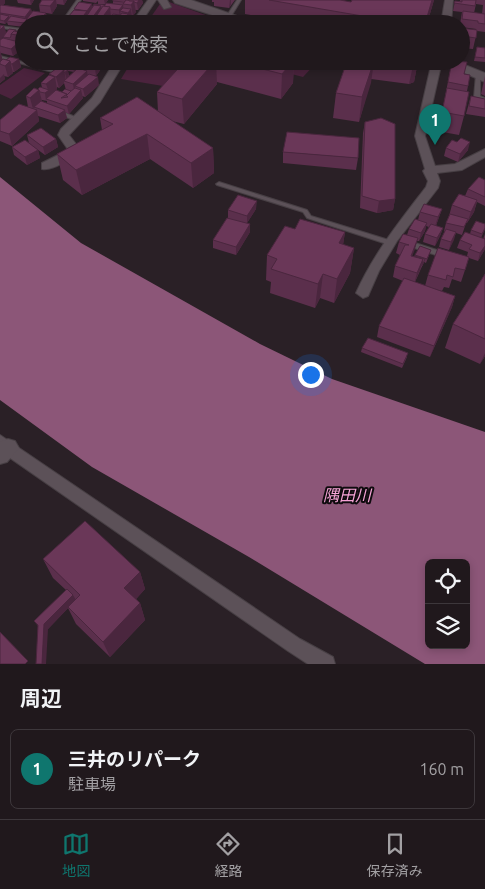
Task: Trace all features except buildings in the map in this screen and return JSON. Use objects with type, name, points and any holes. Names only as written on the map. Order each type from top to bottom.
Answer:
[{"type":"street","points":[[141,15],[152,0]]},
{"type":"street","points":[[179,0],[222,15]]},
{"type":"street","points":[[447,15],[449,0]]},
{"type":"street","points":[[46,166],[71,153],[73,148],[63,134],[96,100],[114,70]]},
{"type":"street","points":[[363,293],[373,270],[391,241],[432,188],[434,181],[429,171],[420,136],[435,70]]},
{"type":"street","points":[[466,70],[482,76]]},
{"type":"street","points":[[429,171],[458,167],[485,152]]},
{"type":"street","points":[[3,448],[294,645],[326,664]]},
{"type":"lane","points":[[229,15],[238,0]]},
{"type":"lane","points":[[69,15],[78,2],[85,4]]},
{"type":"lane","points":[[0,27],[15,29]]},
{"type":"lane","points":[[0,57],[15,61]]},
{"type":"lane","points":[[5,64],[11,60]]},
{"type":"lane","points":[[51,70],[68,75]]},
{"type":"lane","points":[[482,76],[477,97],[485,100]]},
{"type":"lane","points":[[52,111],[71,117]]},
{"type":"lane","points":[[219,184],[306,211],[309,217],[441,254]]},
{"type":"shaded area","points":[[169,2],[206,15],[152,15],[160,4]]},
{"type":"shaded area","points":[[21,70],[45,73],[11,99],[0,94],[0,85]]},
{"type":"shaded area","points":[[126,70],[179,70],[169,87],[121,79]]},
{"type":"shaded area","points":[[276,70],[310,70],[303,77]]},
{"type":"water","name":"隅田川","points":[[0,177],[81,243],[260,344],[332,379],[485,432],[485,664],[425,664],[249,557],[92,467],[0,400]]},
{"type":"place","name":"三井のリパーク","points":[[435,145]]}]
